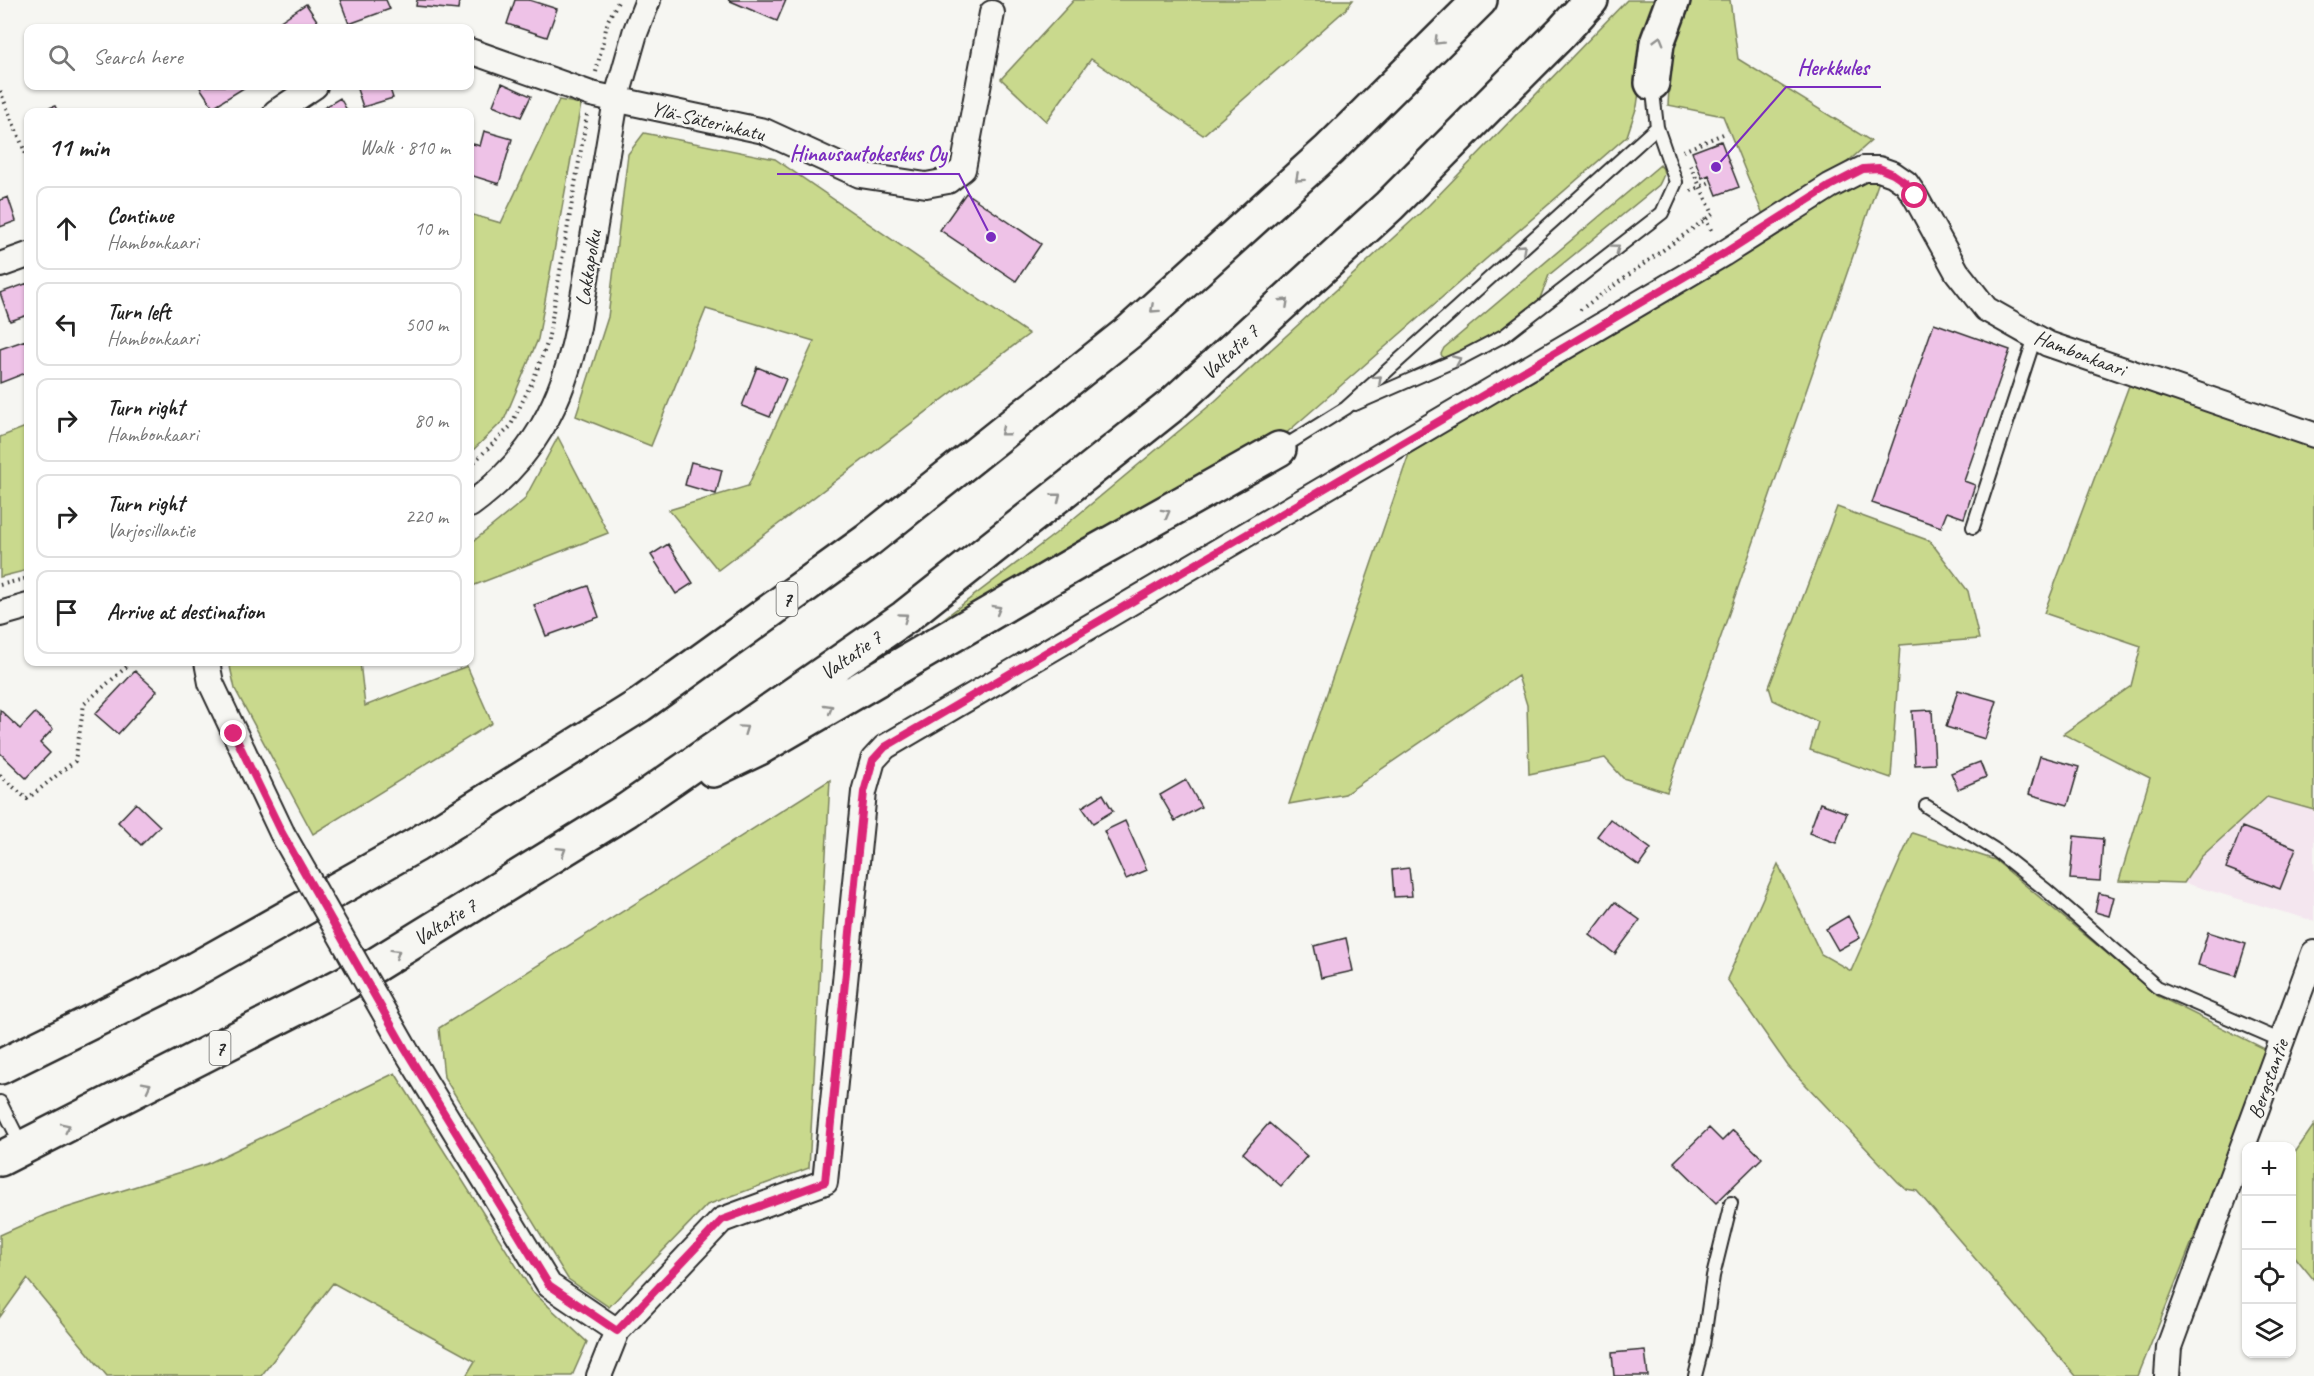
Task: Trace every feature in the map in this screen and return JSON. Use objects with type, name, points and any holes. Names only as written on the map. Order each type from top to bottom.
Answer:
[{"type":"highway","name":"7","points":[[0,1067],[176,980],[416,845],[640,705],[867,541],[1129,332],[1329,150],[1480,0]]},
{"type":"highway","name":"Valtatie 7","points":[[11,1153],[346,983],[627,810],[905,617],[1172,405],[1389,206],[1592,0]]},
{"type":"highway","points":[[1652,82],[1657,43],[1673,0]]},
{"type":"highway","points":[[627,810],[759,748],[1090,555],[1279,450]]},
{"type":"street","name":"Lakkapolku","points":[[474,502],[510,472],[531,444],[563,387],[572,361],[616,100],[635,33],[648,0]]},
{"type":"street","name":"Ylä-Säterinkatu","points":[[474,52],[591,94],[764,131],[860,175],[926,185],[948,181],[963,170],[992,13]]},
{"type":"street","points":[[282,108],[309,90]]},
{"type":"street","name":"Hambonkaari","points":[[599,1376],[617,1331],[722,1220],[825,1182],[864,792],[873,760],[885,747],[1723,254],[1830,186],[1863,169],[1879,168],[1906,183],[1957,272],[1986,309],[2048,344],[2314,435]]},
{"type":"street","points":[[0,265],[24,256]]},
{"type":"street","points":[[0,614],[24,607]]},
{"type":"street","points":[[208,666],[211,683],[282,833],[405,1049],[549,1285],[617,1331]]},
{"type":"street","name":"Bergstantie","points":[[2167,1376],[2169,1347],[2314,953]]},
{"type":"lane","points":[[1279,450],[1346,408],[1464,357],[1504,335],[1662,213],[1676,182],[1657,127],[1652,82]]},
{"type":"lane","points":[[1346,408],[1657,127]]},
{"type":"lane","points":[[1973,527],[2035,337]]},
{"type":"lane","points":[[1926,806],[1994,849],[2046,890],[2157,987],[2282,1041]]},
{"type":"lane","points":[[0,1102],[11,1153]]},
{"type":"lane","points":[[1695,1376],[1713,1276],[1731,1203]]},
{"type":"path","points":[[474,462],[510,427],[534,378],[548,341],[591,94],[608,20],[619,0]]},
{"type":"path","points":[[0,91],[24,149]]},
{"type":"path","points":[[0,585],[24,579]]},
{"type":"path","points":[[0,775],[27,799],[75,761],[84,704],[127,666]]},
{"type":"shaded area","points":[[2267,796],[2314,810],[2314,921],[2184,883],[2201,857]]},
{"type":"green space","points":[[1074,0],[1353,0],[1345,10],[1203,135],[1091,59],[1046,121],[1001,79]]},
{"type":"green space","points":[[1627,0],[1663,0],[1644,57],[1637,106],[1627,136],[1275,443],[929,636],[934,626],[1055,534],[1215,401],[1429,205]]},
{"type":"green space","points":[[1689,0],[1730,0],[1738,59],[1871,141],[1834,174],[1764,217],[1723,116],[1668,105],[1671,56],[1688,10]]},
{"type":"green space","points":[[559,100],[581,104],[538,339],[504,420],[474,449],[474,215],[501,223]]},
{"type":"green space","points":[[644,133],[775,159],[1029,334],[718,570],[669,510],[748,486],[814,341],[706,309],[651,446],[576,416],[608,317],[628,154]]},
{"type":"green space","points":[[1660,165],[1664,172],[1659,185],[1549,275],[1539,301],[1485,341],[1449,358],[1443,358],[1441,354],[1444,348]]},
{"type":"green space","points":[[1880,178],[1667,792],[1623,778],[1605,758],[1529,774],[1527,705],[1518,676],[1345,794],[1289,804],[1409,454],[1857,179]]},
{"type":"green space","points":[[2130,383],[2314,446],[2314,810],[2267,797],[2201,857],[2184,883],[2119,881],[2150,778],[2063,734],[2131,686],[2141,646],[2044,613]]},
{"type":"green space","points":[[24,428],[24,571],[0,577],[0,437]]},
{"type":"green space","points":[[558,437],[608,533],[474,585],[474,541],[524,500]]},
{"type":"green space","points":[[1837,507],[1930,541],[1968,591],[1979,639],[1900,645],[1891,778],[1810,750],[1818,722],[1773,700],[1769,687]]},
{"type":"green space","points":[[230,666],[360,666],[365,706],[467,666],[492,723],[313,834],[235,689]]},
{"type":"green space","points":[[830,780],[809,1168],[707,1205],[609,1307],[568,1279],[444,1077],[439,1028]]},
{"type":"green space","points":[[1912,833],[1995,860],[2158,996],[2269,1051],[2138,1376],[2076,1376],[1917,1191],[1906,1189],[1898,1182],[1788,1066],[1727,979],[1778,864],[1821,954],[1851,971]]},
{"type":"green space","points":[[395,1073],[532,1291],[587,1342],[572,1376],[466,1376],[475,1361],[333,1283],[261,1376],[107,1376],[27,1279],[0,1317],[0,1235],[47,1214],[207,1164]]},
{"type":"green space","points":[[2314,1125],[2314,1280],[2296,1258],[2296,1151]]},
{"type":"building","points":[[340,0],[386,0],[390,9],[349,24]]},
{"type":"building","points":[[417,0],[459,0],[458,10],[416,6]]},
{"type":"building","points":[[515,0],[529,0],[557,9],[547,37],[507,24]]},
{"type":"building","points":[[728,0],[786,0],[777,21]]},
{"type":"building","points":[[306,4],[319,24],[276,24]]},
{"type":"building","points":[[502,83],[531,96],[521,117],[493,105]]},
{"type":"building","points":[[202,90],[241,90],[213,107]]},
{"type":"building","points":[[357,90],[390,90],[393,98],[363,107]]},
{"type":"building","points":[[340,98],[346,108],[324,108]]},
{"type":"building","points":[[484,131],[512,139],[499,184],[474,176],[474,144],[480,146]]},
{"type":"building","points":[[1721,141],[1739,187],[1717,195],[1709,175],[1702,178],[1692,152]]},
{"type":"building","points":[[966,193],[1041,244],[1016,281],[940,230]]},
{"type":"building","points":[[8,197],[16,221],[0,227],[0,200]]},
{"type":"building","points":[[24,284],[24,316],[10,321],[0,293]]},
{"type":"building","points":[[1934,323],[2010,350],[1964,481],[1975,485],[1964,518],[1947,512],[1941,527],[1872,503]]},
{"type":"building","points":[[24,341],[24,374],[0,383],[0,349]]},
{"type":"building","points":[[757,367],[786,379],[770,417],[742,406]]},
{"type":"building","points":[[691,462],[722,470],[716,494],[685,485]]},
{"type":"building","points":[[668,544],[693,583],[676,594],[651,555]]},
{"type":"building","points":[[588,586],[599,617],[546,636],[534,605]]},
{"type":"building","points":[[135,671],[157,691],[118,734],[95,714]]},
{"type":"building","points":[[1958,690],[1997,701],[1985,739],[1946,727]]},
{"type":"building","points":[[0,710],[20,729],[35,713],[53,729],[40,743],[50,753],[26,778],[0,753]]},
{"type":"building","points":[[1932,710],[1935,764],[1915,765],[1912,711]]},
{"type":"building","points":[[2040,756],[2079,767],[2068,805],[2029,794]]},
{"type":"building","points":[[1980,762],[1986,777],[1958,789],[1951,773]]},
{"type":"building","points":[[1186,780],[1201,807],[1175,821],[1160,795]]},
{"type":"building","points":[[1103,794],[1113,811],[1093,823],[1082,807]]},
{"type":"building","points":[[136,803],[160,826],[141,845],[118,822]]},
{"type":"building","points":[[1820,803],[1847,813],[1836,843],[1809,833]]},
{"type":"building","points":[[1610,819],[1651,849],[1639,866],[1597,836]]},
{"type":"building","points":[[1125,821],[1147,870],[1126,879],[1104,831]]},
{"type":"building","points":[[2242,827],[2296,848],[2280,889],[2226,868]]},
{"type":"building","points":[[2074,836],[2103,839],[2100,881],[2070,879]]},
{"type":"building","points":[[1409,868],[1412,896],[1394,897],[1392,870]]},
{"type":"building","points":[[2099,893],[2114,897],[2109,916],[2095,912]]},
{"type":"building","points":[[1615,902],[1640,920],[1615,954],[1590,935]]},
{"type":"building","points":[[1848,916],[1860,938],[1838,950],[1826,929]]},
{"type":"building","points":[[2208,932],[2246,944],[2236,976],[2198,965]]},
{"type":"building","points":[[1346,938],[1353,971],[1321,978],[1314,946]]},
{"type":"building","points":[[1269,1123],[1307,1156],[1281,1186],[1243,1153]]},
{"type":"building","points":[[1709,1128],[1722,1141],[1733,1130],[1762,1158],[1716,1203],[1674,1162]]},
{"type":"building","points":[[1645,1350],[1648,1376],[1614,1376],[1612,1353]]},
{"type":"place","name":"Herkkules","points":[[1716,167]]},
{"type":"place","name":"Hinausautokeskus Oy","points":[[991,237]]},
{"type":"route","points":[[234,734],[282,833],[405,1049],[549,1285],[617,1331],[722,1220],[825,1182],[864,792],[873,760],[885,747],[1723,254],[1830,186],[1863,169],[1879,168],[1906,183],[1915,196]]}]
